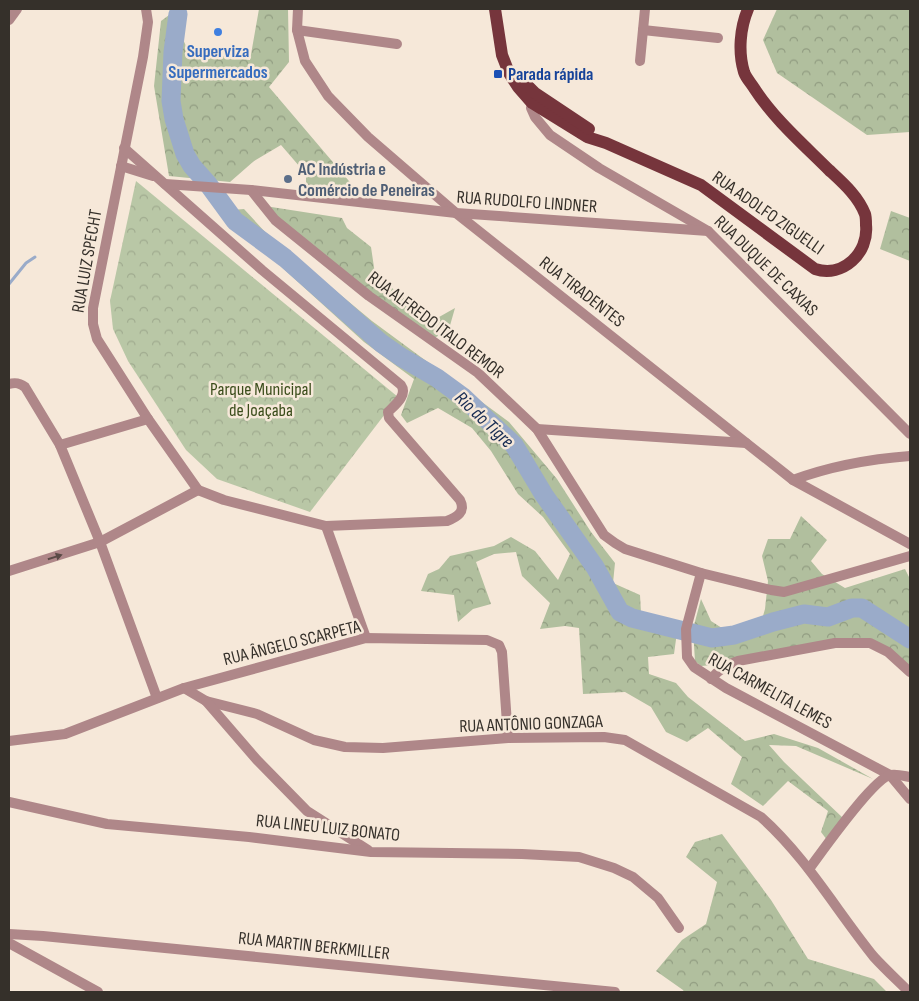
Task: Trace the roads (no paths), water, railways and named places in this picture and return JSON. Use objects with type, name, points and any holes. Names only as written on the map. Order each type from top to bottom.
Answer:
[{"type":"main road","name":"RUA DUQUE DE CAXIAS","points":[[495,9],[499,36],[516,72],[535,93],[539,104]]},
{"type":"main road","name":"RUA ADOLFO ZIGUELLI","points":[[539,104],[593,132],[606,144],[701,185],[815,269],[824,272],[835,270],[853,260],[864,247],[867,232],[866,215],[850,189],[781,122],[744,73],[740,38],[748,9]]},
{"type":"street","points":[[9,20],[17,9]]},
{"type":"street","name":"RUA LUIZ SPECHT","points":[[146,9],[148,22],[93,308],[93,324],[97,339],[148,419],[198,490]]},
{"type":"street","name":"RUA TIRADENTES","points":[[298,9],[298,30],[305,61],[328,96],[368,137],[456,213],[793,480],[910,544]]},
{"type":"street","points":[[640,61],[645,9]]},
{"type":"street","points":[[298,30],[397,44]]},
{"type":"street","points":[[643,30],[718,38]]},
{"type":"street","name":"RUA DUQUE DE CAXIAS","points":[[539,104],[531,108],[535,117],[550,135],[599,168],[708,231],[910,434]]},
{"type":"street","points":[[9,571],[100,542],[198,490],[224,500],[326,526],[447,520],[459,515],[462,510],[460,500],[389,418],[388,412],[403,394],[404,388],[262,270],[124,148]]},
{"type":"street","points":[[121,166],[157,177]]},
{"type":"street","name":"RUA RUDOLFO LINDNER","points":[[165,184],[251,190],[456,213],[708,231]]},
{"type":"street","name":"RUA ALFREDO ITALO REMOR","points":[[251,190],[275,220],[369,296],[478,373],[537,430],[604,535],[625,549],[701,573],[784,592],[910,556]]},
{"type":"street","points":[[12,383],[21,384],[25,387],[60,445],[100,542],[157,698]]},
{"type":"street","points":[[60,445],[148,419]]},
{"type":"street","points":[[537,430],[746,444]]},
{"type":"street","points":[[793,480],[823,469],[859,462],[910,456]]},
{"type":"street","points":[[326,526],[366,638]]},
{"type":"street","name":"RUA CARMELITA LEMES","points":[[701,573],[686,629],[687,657],[694,667],[711,679],[890,775],[910,799]]},
{"type":"street","name":"RUA ÂNGELO SCARPETA","points":[[9,741],[65,734],[184,688],[366,638],[487,640],[498,645],[502,652],[508,738]]},
{"type":"street","points":[[711,679],[716,672],[738,661],[835,643],[852,642],[870,643],[888,652],[910,672]]},
{"type":"street","name":"RUA ANTÔNIO GONZAGA","points":[[184,688],[206,701],[257,714],[314,740],[345,747],[383,748],[508,738],[604,736],[625,740],[761,817],[779,833],[809,869],[875,958],[909,992]]},
{"type":"street","points":[[206,701],[257,760],[307,811],[371,852]]},
{"type":"street","points":[[809,869],[867,794],[884,778],[890,775],[910,777]]},
{"type":"street","name":"RUA LINEU LUIZ BONATO","points":[[9,802],[107,824],[249,837],[371,852],[522,854],[579,857],[614,868],[633,877],[658,898],[679,928]]},
{"type":"street","name":"RUA MARTIN BERKMILLER","points":[[9,934],[615,992]]},
{"type":"street","points":[[9,943],[98,992]]},
{"type":"waterway","name":"Rio do Tigre","points":[[178,14],[173,52],[171,101],[174,119],[185,154],[192,166],[208,184],[235,221],[285,258],[381,343],[437,378],[463,397],[514,445],[544,495],[595,567],[620,612],[632,618],[712,638],[734,635],[804,614],[828,617],[852,608],[862,608],[910,639]]},
{"type":"waterway","points":[[9,284],[26,263],[35,257]]},
{"type":"place","name":"Superviza Supermercados","points":[[218,32]]},
{"type":"place","name":"Parada rápida","points":[[498,74]]},
{"type":"place","name":"AC Indústria e Comércio de Peneiras","points":[[288,179]]},
{"type":"park label","name":"Parque Municipal de Joaçaba","points":[[261,399]]}]
